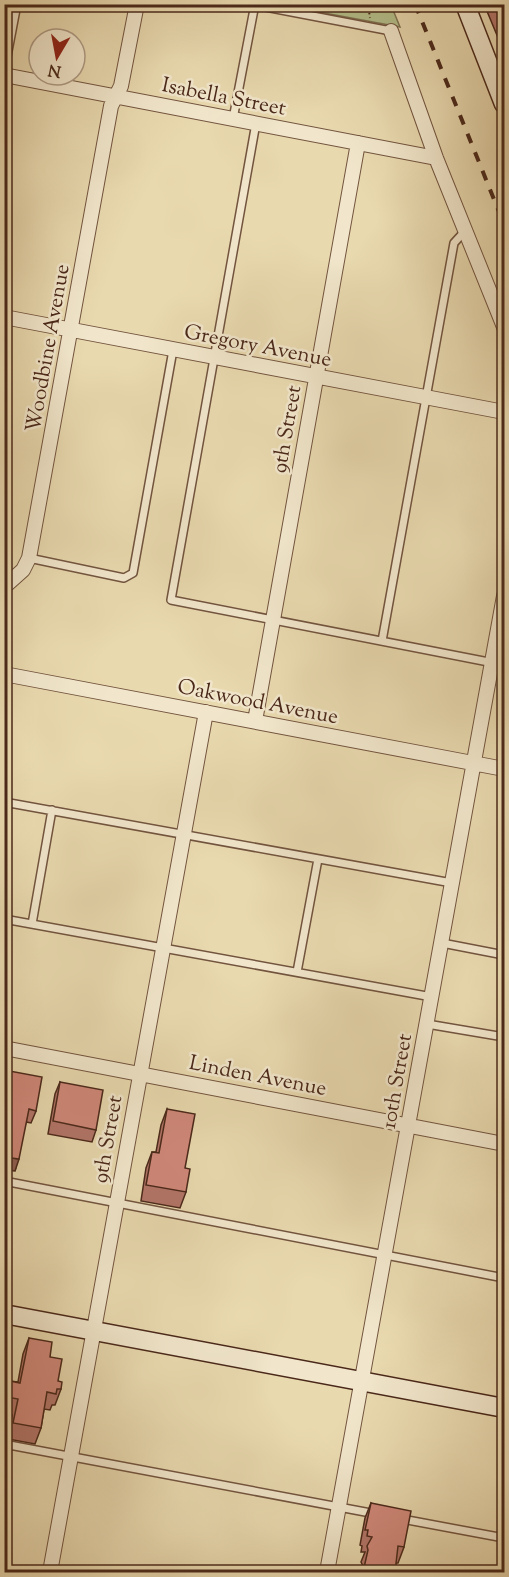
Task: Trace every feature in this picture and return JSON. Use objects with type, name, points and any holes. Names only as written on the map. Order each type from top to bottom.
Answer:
[{"type":"street","name":"Woodbine Avenue","points":[[4,587],[23,570],[29,558],[113,101],[121,86],[136,4]]},
{"type":"street","points":[[465,4],[504,104]]},
{"type":"street","points":[[391,31],[436,158],[504,327]]},
{"type":"street","name":"Isabella Street","points":[[4,74],[113,101],[256,123],[436,158]]},
{"type":"street","name":"9th Street","points":[[255,722],[358,143]]},
{"type":"street","name":"Gregory Avenue","points":[[4,317],[504,412]]},
{"type":"street","name":"10th Street","points":[[327,1572],[452,883],[475,763],[498,664],[504,596]]},
{"type":"street","name":"Oakwood Avenue","points":[[4,674],[504,769]]},
{"type":"street","name":"9th Street","points":[[50,1572],[206,712]]},
{"type":"street","name":"Linden Avenue","points":[[4,1048],[504,1144]]},
{"type":"street","points":[[4,1314],[504,1407]]},
{"type":"lane","points":[[4,74],[17,4]]},
{"type":"lane","points":[[233,119],[255,5],[391,31]]},
{"type":"lane","points":[[256,123],[171,600],[498,664]]},
{"type":"lane","points":[[382,641],[454,243],[466,231]]},
{"type":"lane","points":[[29,558],[124,578],[133,573],[173,350]]},
{"type":"lane","points":[[4,801],[452,883]]},
{"type":"lane","points":[[32,924],[52,810]]},
{"type":"lane","points":[[297,972],[318,859]]},
{"type":"lane","points":[[4,919],[432,997]]},
{"type":"lane","points":[[442,943],[504,955]]},
{"type":"lane","points":[[427,1024],[504,1037]]},
{"type":"lane","points":[[4,1181],[504,1278]]},
{"type":"lane","points":[[4,1444],[504,1538]]},
{"type":"green space","points":[[281,5],[391,5],[400,27]]},
{"type":"building","points":[[494,4],[504,4],[503,28]]},
{"type":"building","points":[[4,1070],[42,1077],[36,1111],[29,1109],[19,1159],[4,1157]]},
{"type":"building","points":[[60,1082],[103,1090],[96,1130],[53,1121]]},
{"type":"building","points":[[167,1109],[195,1114],[185,1168],[190,1169],[186,1192],[146,1185],[152,1152],[159,1153]]},
{"type":"building","points":[[29,1338],[52,1342],[50,1357],[62,1359],[58,1381],[62,1382],[61,1389],[57,1389],[56,1394],[47,1392],[41,1428],[13,1423],[18,1399],[7,1397],[10,1381],[20,1383]]},
{"type":"building","points":[[371,1503],[411,1511],[404,1547],[398,1546],[395,1572],[363,1572],[367,1546],[372,1537],[367,1536],[368,1530],[365,1530]]},
{"type":"railway","points":[[415,4],[504,224]]}]
